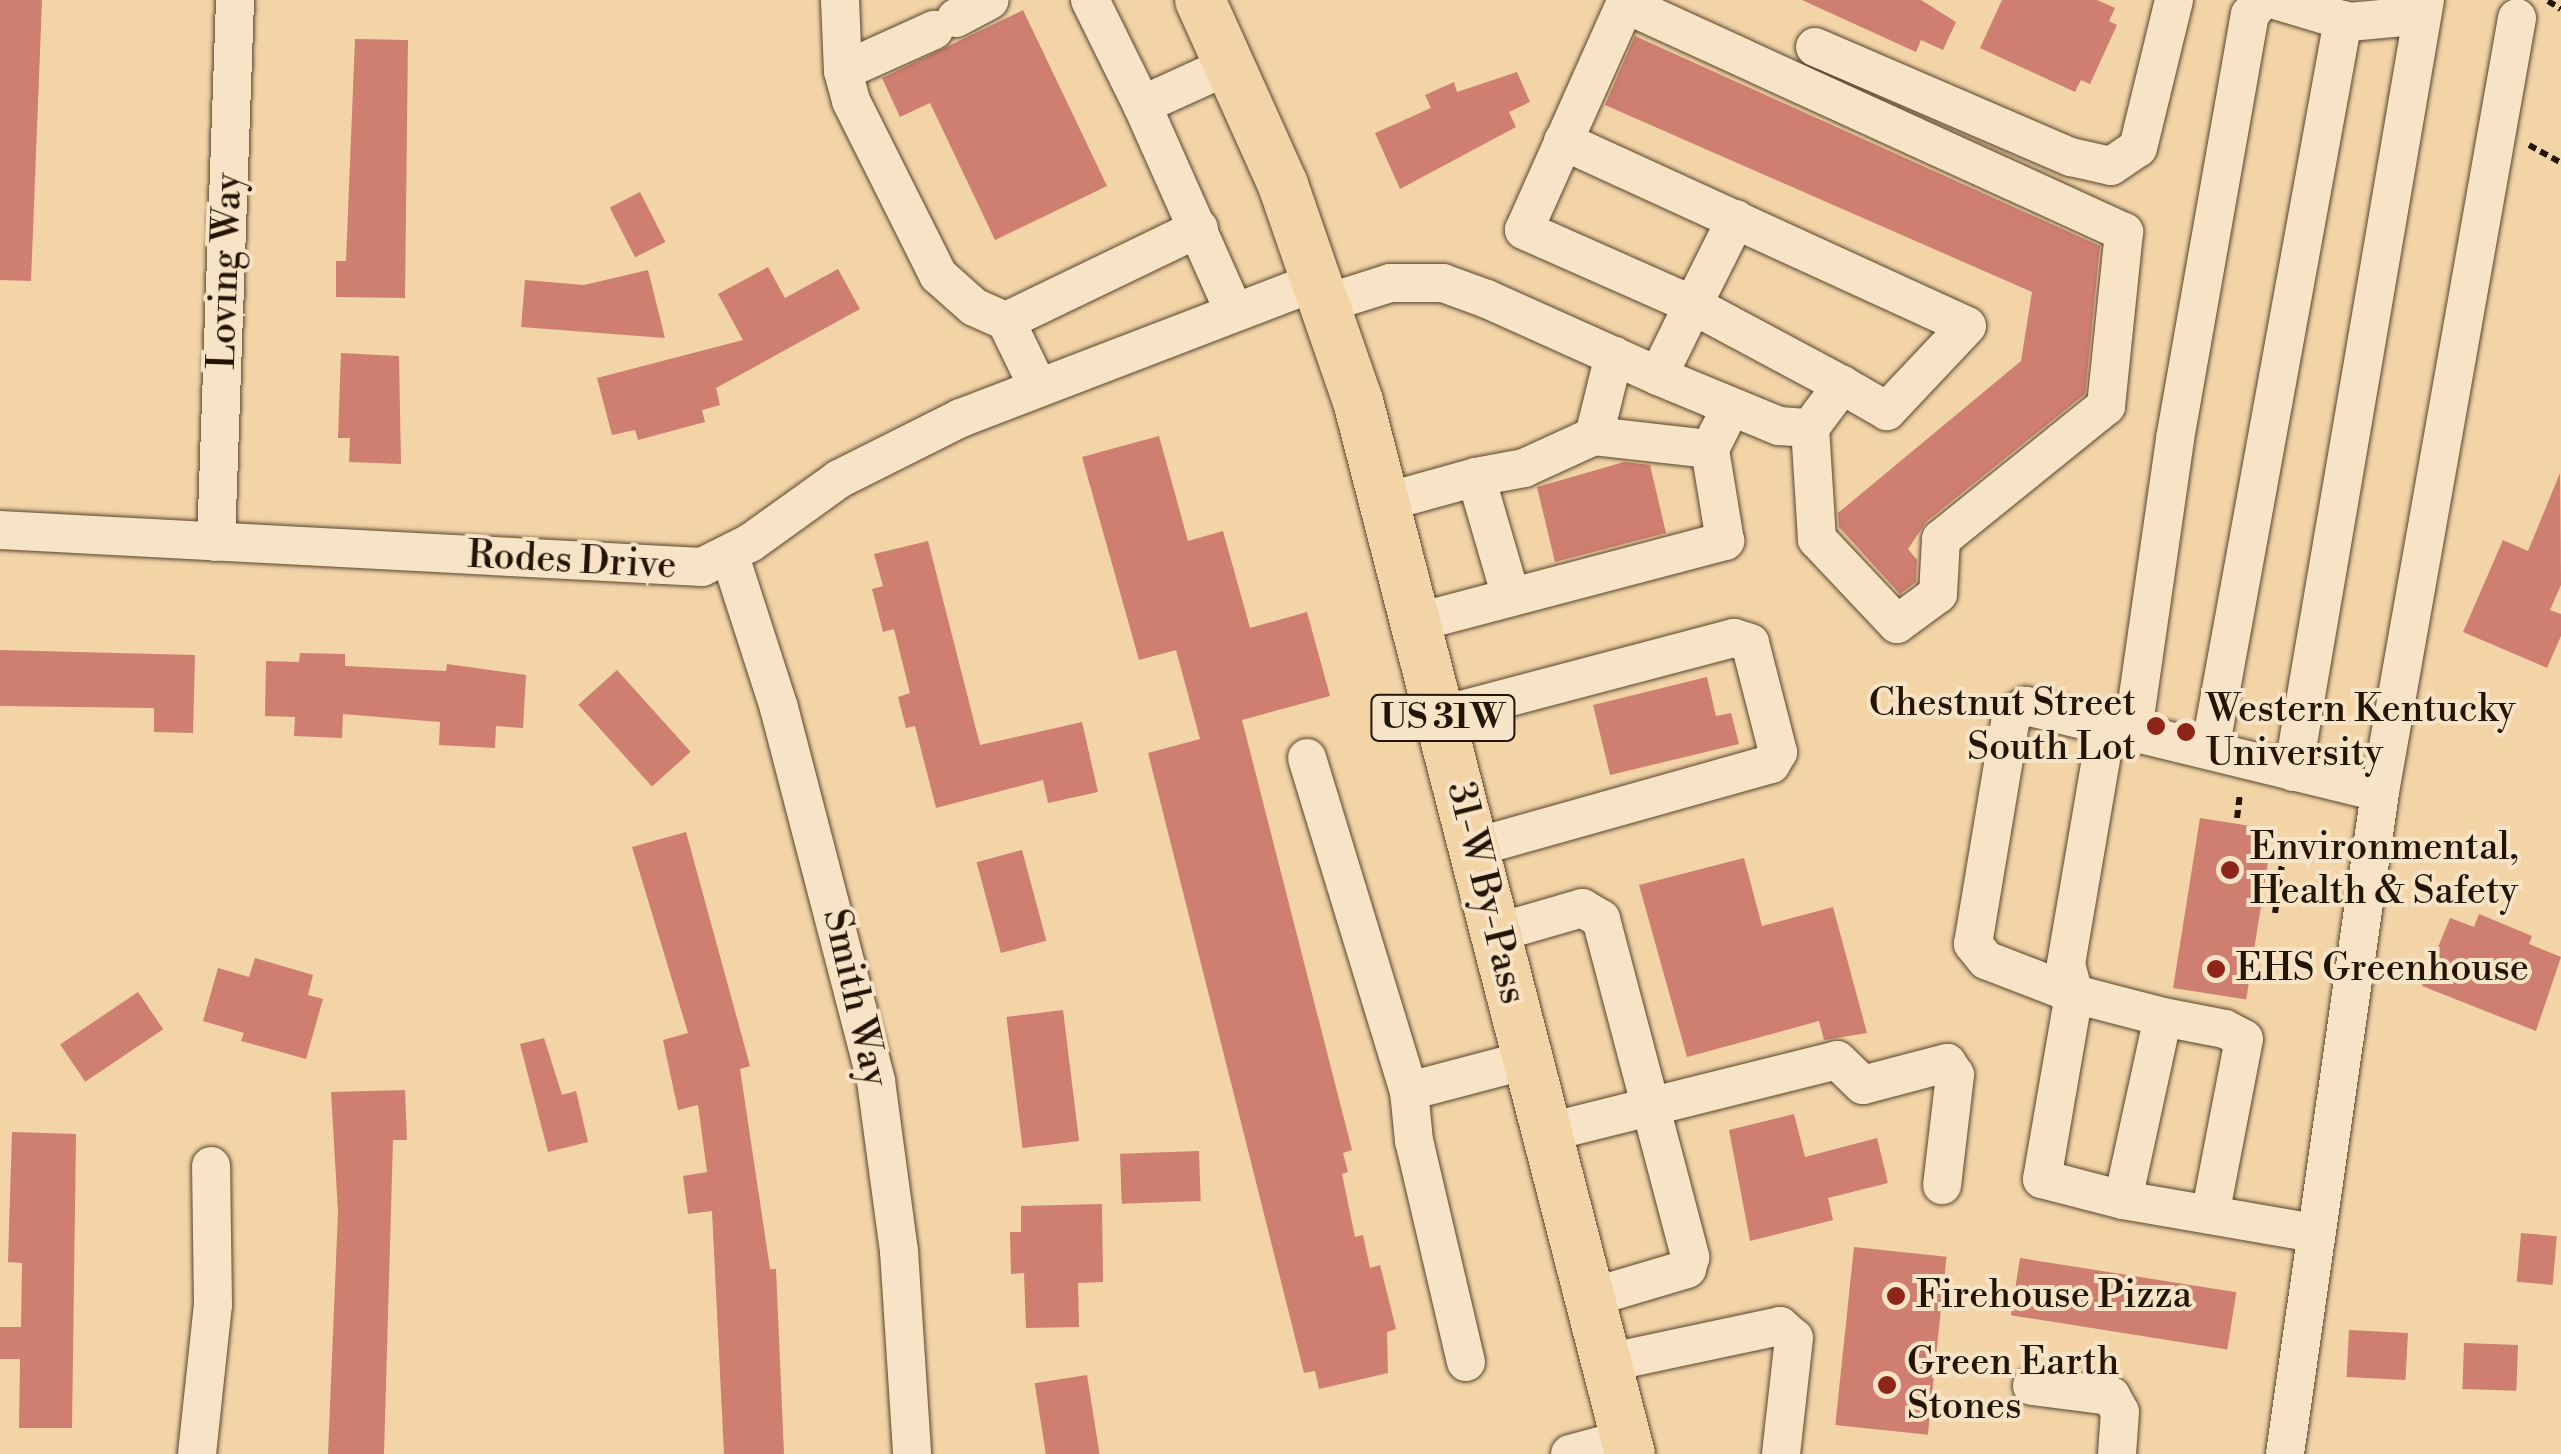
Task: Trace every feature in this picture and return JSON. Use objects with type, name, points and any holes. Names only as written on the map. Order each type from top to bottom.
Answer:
[{"type":"main road","name":"31-W By-Pass","points":[[1200,0],[1232,64],[1322,292],[1386,502],[1628,1446]]},
{"type":"street","name":"Loving Way","points":[[216,542],[235,0]]},
{"type":"street","points":[[840,0],[842,71],[851,101],[938,275],[974,308],[1006,321],[1038,387]]},
{"type":"street","points":[[842,71],[939,13],[990,0]]},
{"type":"street","points":[[1090,0],[1142,104],[1234,312]]},
{"type":"street","points":[[1814,47],[2071,157],[2111,166],[2138,148],[2174,0]]},
{"type":"street","points":[[2261,0],[2250,15],[2120,727],[2066,964],[2074,994],[2042,1179],[2123,1200],[2314,1232]]},
{"type":"street","points":[[2275,0],[2342,20],[2404,16],[2414,0]]},
{"type":"street","points":[[2293,772],[2425,0]]},
{"type":"street","points":[[1562,141],[1966,326],[1887,412],[1842,385],[1694,306],[1524,230],[1562,141],[1625,4],[2124,232],[2106,406],[1941,538],[1938,594],[1897,624],[1817,539],[1794,427],[1842,385]]},
{"type":"street","points":[[2286,1454],[2314,1232],[2380,792],[2512,6]]},
{"type":"street","points":[[2210,750],[2342,20]]},
{"type":"street","points":[[1142,104],[1232,64]]},
{"type":"street","points":[[1658,376],[1736,219]]},
{"type":"street","points":[[1006,321],[1198,228]]},
{"type":"street","name":"Rodes Drive","points":[[0,530],[677,570],[730,556],[839,479],[1038,387],[1234,312],[1322,292],[1390,283],[1443,283],[1658,376],[1794,427]]},
{"type":"street","points":[[1594,436],[1614,356]]},
{"type":"street","points":[[1418,622],[1725,541],[1710,449],[1732,406]]},
{"type":"street","points":[[1386,502],[1524,468],[1594,436],[1710,449]]},
{"type":"street","points":[[1476,477],[1511,596]]},
{"type":"street","name":"Smith Way","points":[[730,556],[779,708],[874,1068],[894,1194],[912,1454]]},
{"type":"street","points":[[1442,714],[1734,638],[1750,642],[1778,752],[1772,764],[1475,848]]},
{"type":"street","points":[[2210,1215],[2244,1040],[2226,1029],[2074,994],[1986,960],[1973,944],[2011,716],[2026,706],[2380,792]]},
{"type":"street","points":[[1306,758],[1409,1091],[1414,1141],[1466,1362]]},
{"type":"street","points":[[1496,932],[1582,908],[1601,919],[1690,1257],[1688,1269],[1589,1298]]},
{"type":"street","points":[[2123,1200],[2163,1017]]},
{"type":"street","points":[[1409,1091],[1526,1060]]},
{"type":"street","points":[[1546,1134],[1837,1060],[1863,1085],[1947,1063],[1955,1075],[1942,1185]]},
{"type":"street","points":[[197,1454],[214,1306],[211,1166]]},
{"type":"street","points":[[1606,1364],[1780,1326],[1794,1338],[1782,1454]]},
{"type":"street","points":[[2032,1386],[2111,1396],[2120,1412],[2117,1454]]},
{"type":"street","points":[[1570,1454],[1628,1446]]},
{"type":"path","points":[[2524,142],[2561,163]]},
{"type":"path","points":[[2275,913],[2285,843],[2276,841]]},
{"type":"building","points":[[0,0],[42,0],[31,281],[0,280]]},
{"type":"building","points":[[1802,0],[1921,0],[1956,22],[1943,50],[1921,40],[1916,52]]},
{"type":"building","points":[[2002,0],[2097,0],[2115,8],[2109,21],[2117,25],[2090,84],[2081,80],[2075,92],[1980,48]]},
{"type":"building","points":[[1023,10],[1107,186],[995,240],[930,103],[900,117],[882,78]]},
{"type":"building","points":[[1635,36],[2100,246],[2085,394],[1926,522],[1908,549],[1917,560],[1916,582],[1900,594],[1839,527],[1838,513],[2021,361],[2032,292],[1605,105]]},
{"type":"building","points":[[355,39],[408,40],[405,298],[336,297],[336,261],[346,261]]},
{"type":"building","points":[[1517,72],[1530,102],[1509,112],[1516,127],[1400,189],[1375,133],[1431,108],[1425,95],[1454,82],[1457,92]]},
{"type":"building","points":[[640,192],[665,242],[635,257],[610,207]]},
{"type":"building","points":[[768,267],[785,298],[838,269],[860,309],[716,388],[720,405],[702,410],[705,422],[638,440],[635,430],[612,435],[597,378],[743,340],[718,294]]},
{"type":"building","points":[[648,270],[665,338],[521,327],[525,280],[584,285]]},
{"type":"building","points":[[341,353],[399,356],[401,464],[349,462],[350,438],[338,438]]},
{"type":"building","points":[[1159,436],[1188,541],[1223,531],[1250,628],[1307,612],[1330,696],[1242,720],[1352,1150],[1343,1153],[1348,1172],[1342,1174],[1355,1237],[1363,1235],[1370,1268],[1380,1265],[1396,1329],[1387,1332],[1388,1373],[1319,1389],[1315,1371],[1304,1373],[1148,753],[1200,739],[1176,650],[1139,660],[1082,457]]},
{"type":"building","points":[[1624,462],[1650,465],[1666,533],[1555,562],[1537,487]]},
{"type":"building","points":[[2560,473],[2561,585],[2550,610],[2561,614],[2561,636],[2547,668],[2463,632],[2503,540],[2528,551]]},
{"type":"building","points":[[928,541],[980,745],[1082,722],[1098,792],[1048,803],[1043,780],[936,808],[915,726],[906,728],[898,697],[910,693],[894,629],[883,632],[872,589],[883,586],[874,554]]},
{"type":"building","points":[[0,650],[195,655],[193,733],[154,732],[154,708],[0,706]]},
{"type":"building","points":[[300,653],[345,654],[345,666],[446,671],[447,664],[526,675],[523,728],[496,726],[495,748],[439,745],[440,722],[343,714],[342,738],[294,736],[295,717],[265,716],[266,661],[299,662]]},
{"type":"building","points":[[617,670],[691,752],[652,787],[578,705]]},
{"type":"building","points":[[1707,677],[1716,716],[1731,713],[1739,744],[1610,775],[1593,705]]},
{"type":"building","points":[[2200,818],[2273,830],[2246,999],[2173,988]]},
{"type":"building","points":[[686,832],[750,1066],[740,1069],[770,1269],[776,1269],[784,1454],[724,1454],[712,1211],[688,1214],[683,1176],[707,1172],[698,1105],[678,1110],[663,1040],[688,1033],[632,847]]},
{"type":"building","points":[[1022,850],[1046,941],[1001,953],[977,862]]},
{"type":"building","points":[[1744,858],[1762,926],[1833,907],[1867,1033],[1824,1040],[1819,1021],[1687,1057],[1639,885]]},
{"type":"building","points":[[2479,914],[2532,936],[2529,944],[2561,957],[2536,1031],[2422,986],[2450,918],[2474,927]]},
{"type":"building","points":[[255,958],[313,975],[308,995],[323,999],[306,1059],[241,1041],[244,1033],[203,1021],[218,968],[249,977]]},
{"type":"building","points":[[138,992],[163,1029],[85,1082],[60,1045]]},
{"type":"building","points":[[1063,1010],[1079,1141],[1023,1148],[1006,1017]]},
{"type":"building","points":[[544,1038],[562,1095],[576,1091],[588,1142],[548,1152],[520,1044]]},
{"type":"building","points":[[405,1090],[407,1140],[393,1140],[384,1454],[328,1454],[338,1212],[331,1092]]},
{"type":"building","points":[[1794,1114],[1805,1157],[1877,1138],[1888,1183],[1828,1198],[1833,1220],[1750,1241],[1729,1130]]},
{"type":"building","points":[[12,1132],[76,1134],[72,1428],[19,1428],[20,1359],[0,1359],[0,1327],[21,1327],[22,1263],[8,1262]]},
{"type":"building","points":[[1199,1151],[1201,1201],[1122,1204],[1120,1154]]},
{"type":"building","points":[[1102,1204],[1103,1282],[1078,1283],[1079,1327],[1026,1328],[1024,1273],[1011,1274],[1010,1232],[1021,1232],[1021,1206]]},
{"type":"building","points":[[2521,1233],[2557,1236],[2553,1285],[2517,1282]]},
{"type":"building","points":[[1854,1247],[1946,1257],[1928,1435],[1835,1425]]},
{"type":"building","points":[[2020,1258],[2236,1292],[2227,1350],[2011,1315]]},
{"type":"building","points":[[2349,1330],[2408,1333],[2405,1380],[2347,1377]]},
{"type":"building","points":[[2464,1343],[2518,1345],[2516,1391],[2462,1389]]},
{"type":"building","points":[[1087,1375],[1100,1454],[1046,1454],[1035,1383]]},
{"type":"place","name":"Chestnut Street South Lot","points":[[2156,726]]},
{"type":"place","name":"Western Kentucky University","points":[[2186,732]]},
{"type":"place","name":"Environmental, Health & Safety","points":[[2230,870]]},
{"type":"place","name":"EHS Greenhouse","points":[[2216,969]]},
{"type":"place","name":"Firehouse Pizza","points":[[1896,1296]]},
{"type":"place","name":"Green Earth Stones","points":[[1887,1385]]}]
